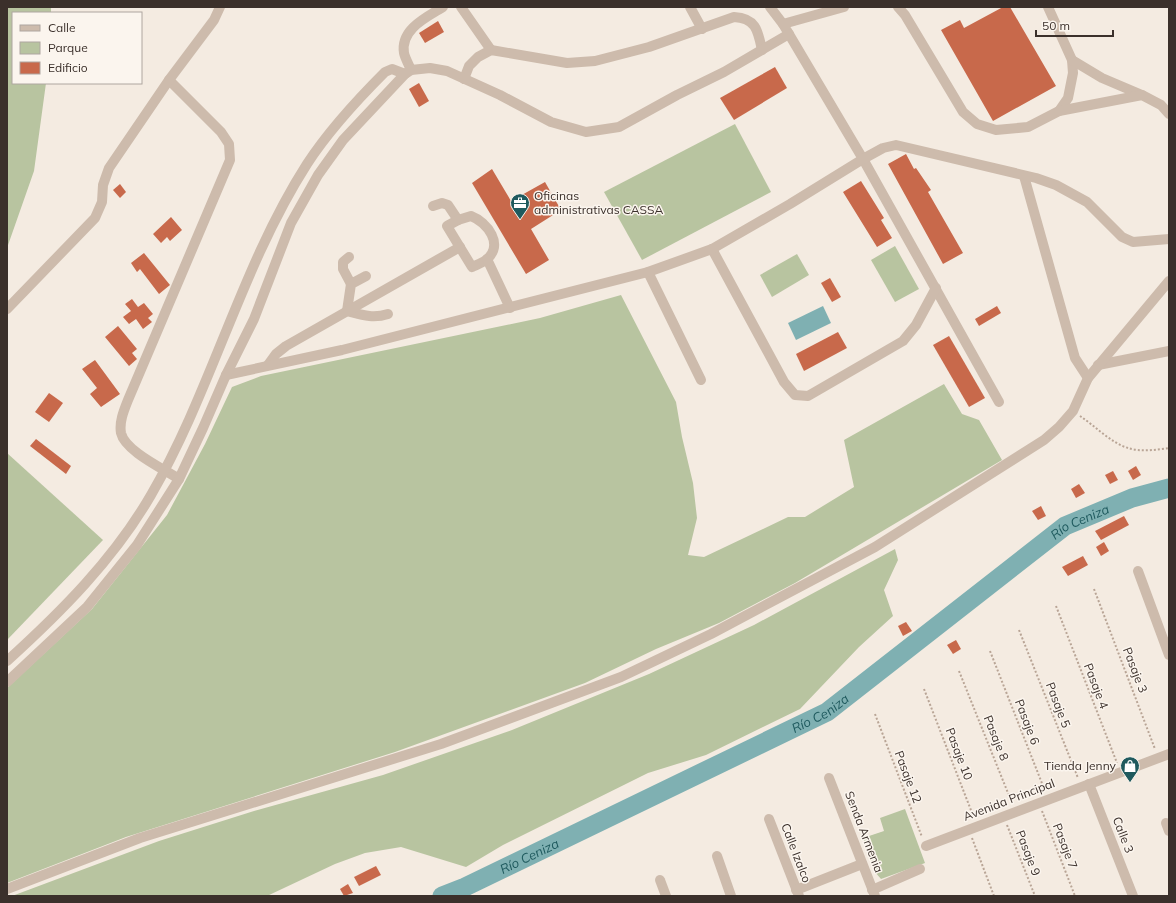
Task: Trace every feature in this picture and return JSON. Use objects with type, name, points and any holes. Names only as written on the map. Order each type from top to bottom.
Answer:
[{"type":"street","points":[[7,309],[95,218],[102,202],[103,185],[109,168],[169,80],[214,20],[220,7]]},
{"type":"street","points":[[408,72],[404,53],[404,41],[410,30],[443,7]]},
{"type":"street","points":[[461,7],[491,50]]},
{"type":"street","points":[[690,7],[702,29]]},
{"type":"street","points":[[770,7],[783,24],[863,159],[999,402]]},
{"type":"street","points":[[783,24],[844,7]]},
{"type":"street","points":[[898,7],[905,15],[963,112],[977,124],[996,130],[1028,127],[1059,111],[1142,95]]},
{"type":"street","points":[[1048,7],[1072,60],[1072,87],[1068,98],[1059,111]]},
{"type":"street","points":[[464,79],[470,66],[478,56],[491,50],[567,63],[595,61],[649,47],[734,17],[745,17],[753,24],[758,34],[762,50]]},
{"type":"street","points":[[7,661],[48,624],[98,570],[143,508],[165,470],[193,411],[275,220],[306,165],[329,132],[385,72],[392,69],[408,72],[430,68],[447,71],[551,122],[586,132],[619,127],[676,95],[724,72],[789,34]]},
{"type":"street","points":[[1072,60],[1102,78],[1161,105],[1169,114]]},
{"type":"street","points":[[7,682],[87,607],[136,545],[178,479],[203,428],[226,375],[254,319],[291,223],[318,175],[343,140],[408,72]]},
{"type":"street","points":[[169,80],[221,132],[229,144],[230,160],[128,400],[121,421],[121,432],[128,445],[141,456],[178,479]]},
{"type":"street","points":[[226,375],[342,350],[648,272],[712,249],[790,204],[863,159],[883,148],[896,145],[1056,184],[1073,192],[1088,202],[1122,236],[1133,242],[1169,239]]},
{"type":"street","points":[[1024,176],[1075,358],[1088,378]]},
{"type":"street","points":[[433,206],[442,203],[448,204],[458,220]]},
{"type":"street","points":[[471,216],[481,220],[489,228],[494,240],[492,251],[487,259],[472,267],[460,247],[448,226],[458,220],[471,216]]},
{"type":"street","points":[[268,365],[276,354],[286,346],[460,247]]},
{"type":"street","points":[[712,249],[784,382],[795,395],[808,396],[903,342],[916,325],[936,288]]},
{"type":"street","points":[[347,312],[351,284],[343,269],[343,262],[349,257]]},
{"type":"street","points":[[487,259],[510,308]]},
{"type":"street","points":[[648,272],[701,380]]},
{"type":"street","points":[[351,284],[366,276]]},
{"type":"street","points":[[7,889],[140,838],[441,744],[621,677],[711,634],[874,547],[1044,440],[1059,427],[1073,411],[1088,378],[1169,281]]},
{"type":"street","points":[[347,312],[378,317],[388,314]]},
{"type":"street","points":[[1098,365],[1169,351]]},
{"type":"street","points":[[1138,571],[1169,655]]},
{"type":"street","name":"Avenida Principal","points":[[926,846],[1169,754]]},
{"type":"street","name":"Senda Armenia","points":[[829,778],[874,893]]},
{"type":"street","name":"Calle 3","points":[[1085,785],[1133,896]]},
{"type":"street","name":"Calle Izalco","points":[[769,819],[798,893]]},
{"type":"street","points":[[717,856],[731,896]]},
{"type":"street","points":[[798,893],[862,864]]},
{"type":"street","points":[[874,893],[920,870]]},
{"type":"street","points":[[660,880],[666,896]]},
{"type":"path","points":[[1073,411],[1108,437],[1128,448],[1147,450],[1169,448]]},
{"type":"path","name":"Pasaje 3","points":[[1094,590],[1159,758]]},
{"type":"path","name":"Pasaje 4","points":[[1056,606],[1120,772]]},
{"type":"path","name":"Pasaje 5","points":[[1019,630],[1085,785]]},
{"type":"path","name":"Pasaje 6","points":[[990,650],[1043,801]]},
{"type":"path","name":"Pasaje 8","points":[[959,671],[1016,812]]},
{"type":"path","name":"Pasaje 10","points":[[924,689],[973,828],[994,896]]},
{"type":"path","name":"Pasaje 12","points":[[874,714],[926,846]]},
{"type":"path","name":"Pasaje 7","points":[[1043,801],[1075,896]]},
{"type":"path","name":"Pasaje 9","points":[[1004,816],[1035,896]]},
{"type":"green space","points":[[7,7],[51,7],[51,12],[12,12],[12,84],[46,84],[34,171],[7,248]]},
{"type":"green space","points":[[735,124],[771,192],[642,260],[604,192]]},
{"type":"green space","points":[[895,246],[919,289],[895,302],[871,260]]},
{"type":"green space","points":[[797,254],[809,275],[772,297],[760,275]]},
{"type":"green space","points":[[621,295],[676,402],[682,437],[693,483],[697,518],[688,555],[704,557],[788,517],[805,517],[854,487],[844,440],[944,384],[962,414],[979,420],[1002,460],[795,583],[719,623],[656,649],[585,683],[395,752],[126,837],[7,883],[7,688],[92,609],[167,515],[205,444],[232,387],[261,376],[540,318]]},
{"type":"green space","points":[[7,453],[103,540],[7,640]]},
{"type":"green space","points":[[895,549],[898,560],[884,590],[893,616],[859,647],[800,709],[706,755],[648,773],[503,845],[466,867],[401,847],[365,853],[335,864],[267,896],[12,896],[159,841],[254,811],[383,775],[512,730],[649,674],[754,625]]},
{"type":"green space","points":[[905,809],[925,863],[881,879],[875,872],[863,838],[884,831],[880,818]]},
{"type":"water","points":[[823,306],[831,323],[796,340],[788,323]]},
{"type":"building","points":[[1003,7],[1010,7],[1056,86],[993,121],[941,30],[960,20],[964,28]]},
{"type":"building","points":[[438,21],[444,32],[425,43],[419,33]]},
{"type":"building","points":[[775,67],[787,88],[734,120],[720,98]]},
{"type":"building","points":[[419,83],[429,101],[419,107],[409,89]]},
{"type":"building","points":[[906,154],[914,169],[916,168],[931,190],[928,192],[963,253],[943,264],[888,164]]},
{"type":"building","name":"Oficinas administrativas CASSA","points":[[492,169],[511,201],[545,182],[561,210],[531,229],[549,260],[526,274],[472,183]]},
{"type":"building","points":[[861,181],[884,218],[881,220],[892,238],[877,247],[843,192]]},
{"type":"building","points":[[120,184],[126,192],[120,198],[113,190]]},
{"type":"building","points":[[171,217],[182,230],[170,241],[167,237],[161,243],[153,234]]},
{"type":"building","points":[[144,253],[170,285],[159,294],[140,269],[137,272],[131,263]]},
{"type":"building","points":[[830,278],[841,297],[832,302],[821,283]]},
{"type":"building","points":[[132,299],[138,307],[144,303],[153,314],[148,318],[152,322],[143,329],[136,319],[129,324],[123,317],[131,311],[125,304]]},
{"type":"building","points":[[997,306],[1001,313],[979,326],[975,319]]},
{"type":"building","points":[[118,326],[137,349],[132,353],[137,359],[129,366],[105,337]]},
{"type":"building","points":[[838,332],[847,348],[804,371],[796,354]]},
{"type":"building","points":[[949,336],[985,398],[969,407],[933,345]]},
{"type":"building","points":[[95,360],[120,394],[101,407],[90,394],[97,388],[82,369]]},
{"type":"building","points":[[49,393],[63,403],[49,422],[35,412]]},
{"type":"building","points":[[36,439],[71,466],[66,474],[30,446]]},
{"type":"building","points":[[1136,466],[1141,475],[1133,480],[1128,471]]},
{"type":"building","points":[[1113,471],[1118,480],[1110,484],[1105,475]]},
{"type":"building","points":[[1079,484],[1085,493],[1076,498],[1071,489]]},
{"type":"building","points":[[1041,506],[1046,516],[1038,520],[1032,511]]},
{"type":"building","points":[[1124,516],[1129,525],[1101,540],[1095,531]]},
{"type":"building","points":[[1104,542],[1109,551],[1101,556],[1096,547]]},
{"type":"building","points":[[1083,556],[1088,565],[1068,576],[1062,567]]},
{"type":"building","points":[[906,622],[912,631],[903,636],[898,626]]},
{"type":"building","points":[[956,640],[961,649],[953,654],[947,645]]},
{"type":"building","points":[[376,866],[381,875],[359,886],[354,877]]},
{"type":"building","points":[[348,884],[353,893],[344,896],[340,889]]},
{"type":"waterway","name":"Río Ceniza","points":[[442,896],[465,887],[827,712],[1065,526],[1132,498],[1169,488]]},
{"type":"place","name":"Oficinas administrativas CASSA","points":[[520,220]]},
{"type":"place","name":"Tienda Jenny","points":[[1130,783]]}]
